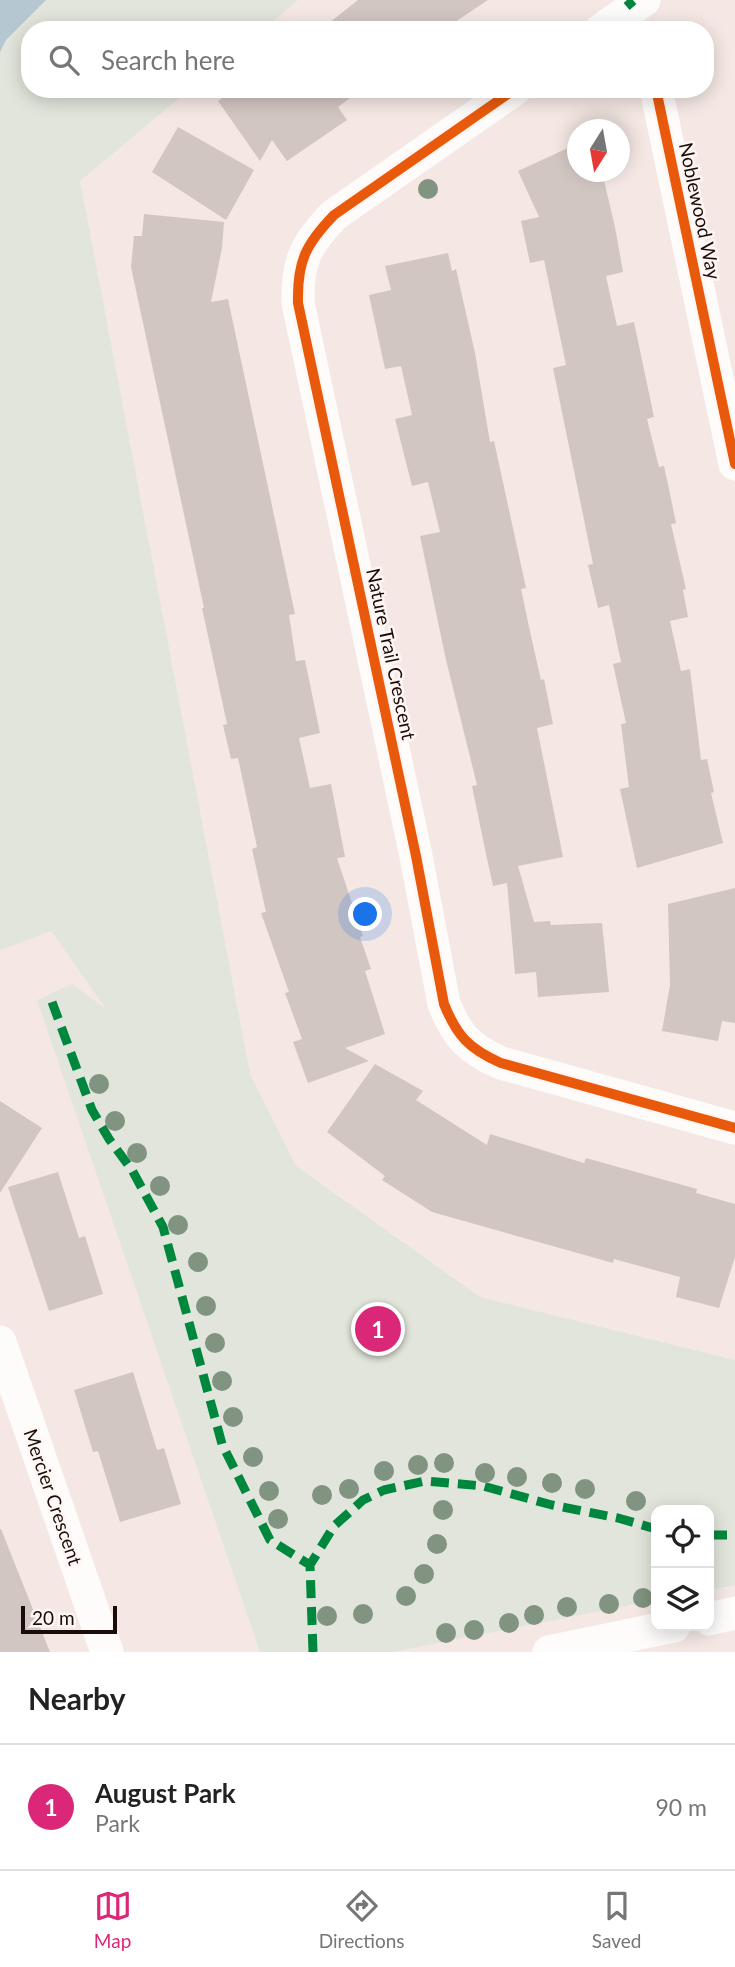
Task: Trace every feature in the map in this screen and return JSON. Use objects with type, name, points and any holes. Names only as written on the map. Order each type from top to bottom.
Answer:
[{"type":"street","points":[[620,21],[639,12]]},
{"type":"street","name":"Nature Trail Crescent","points":[[502,98],[334,215],[313,237],[300,263],[298,283],[298,303],[415,856],[443,1004],[453,1026],[465,1041],[477,1052],[501,1063],[735,1128]]},
{"type":"street","name":"Noblewood Way","points":[[658,98],[735,464]]},
{"type":"street","name":"Mercier Crescent","points":[[0,1342],[107,1652]]},
{"type":"street","points":[[714,1618],[735,1613]]},
{"type":"street","points":[[549,1652],[651,1631]]},
{"type":"shaded area","points":[[46,0],[298,0],[273,21],[25,21]]},
{"type":"shaded area","points":[[21,25],[21,98],[179,98],[80,181],[250,1074],[296,1166],[480,1297],[735,1360],[735,1585],[714,1589],[714,1505],[651,1505],[651,1601],[393,1652],[260,1652],[37,1000],[72,984],[107,1010],[51,931],[0,950],[0,52],[6,40]]},
{"type":"water","points":[[0,0],[46,0],[25,21],[21,21],[21,25],[6,40],[0,52]]},
{"type":"building","points":[[358,0],[488,0],[456,21],[331,21]]},
{"type":"building","points":[[222,98],[350,98],[338,107],[347,120],[287,161],[272,140],[260,161],[218,101]]},
{"type":"building","points":[[178,127],[254,170],[226,220],[152,172]]},
{"type":"building","points":[[567,148],[567,182],[604,182],[623,272],[606,276],[617,326],[634,322],[654,417],[647,419],[659,467],[664,466],[676,523],[671,524],[686,589],[683,590],[688,617],[670,621],[681,671],[690,669],[701,760],[707,759],[714,792],[711,793],[723,843],[637,868],[620,789],[629,787],[621,724],[626,723],[613,664],[621,662],[609,605],[598,608],[588,565],[593,564],[553,368],[566,365],[544,260],[530,263],[521,221],[539,217],[518,171]]},
{"type":"building","points":[[144,214],[224,222],[222,248],[211,302],[228,299],[295,614],[289,615],[296,661],[305,660],[320,733],[299,738],[310,788],[331,784],[345,857],[337,858],[363,936],[360,937],[371,969],[365,971],[385,1034],[345,1048],[369,1061],[308,1083],[293,1042],[302,1039],[285,993],[289,992],[261,913],[266,912],[252,849],[257,847],[238,758],[231,759],[223,725],[227,724],[204,608],[131,267],[134,236],[142,236]]},
{"type":"building","points":[[448,253],[452,271],[456,269],[475,353],[490,442],[494,441],[526,588],[521,589],[553,724],[537,728],[563,857],[518,866],[534,922],[550,921],[551,925],[602,923],[609,992],[538,997],[536,972],[515,974],[507,883],[493,886],[486,854],[472,786],[477,785],[446,660],[420,536],[440,532],[428,482],[412,486],[395,419],[412,415],[401,366],[385,369],[369,295],[391,290],[385,266]]},
{"type":"building","points":[[735,888],[735,1023],[722,1021],[718,1041],[662,1031],[670,985],[668,904]]},
{"type":"building","points":[[375,1064],[423,1091],[416,1100],[487,1145],[490,1134],[584,1163],[586,1158],[697,1189],[696,1193],[735,1204],[735,1257],[719,1308],[676,1297],[680,1277],[614,1259],[613,1263],[432,1212],[382,1180],[385,1176],[327,1132]]},
{"type":"building","points":[[0,1101],[42,1128],[0,1193]]},
{"type":"building","points":[[58,1172],[79,1238],[85,1236],[103,1294],[49,1311],[8,1187]]},
{"type":"building","points":[[133,1372],[157,1450],[164,1448],[181,1504],[120,1522],[98,1451],[93,1452],[74,1390]]},
{"type":"building","points":[[1,1529],[50,1652],[0,1652]]},
{"type":"marked path","points":[[627,0],[633,7]]},
{"type":"marked path","points":[[52,1002],[92,1110],[132,1170],[163,1227],[222,1444],[270,1540],[310,1565]]},
{"type":"marked path","points":[[313,1652],[310,1565],[334,1526],[363,1500],[384,1490],[425,1481],[483,1486],[651,1528]]},
{"type":"marked path","points":[[714,1535],[735,1535]]},
{"type":"cycle path","points":[[502,98],[334,215],[316,235],[305,254],[298,288],[298,303],[416,856],[444,1004],[465,1040],[472,1047],[501,1063],[735,1128]]},
{"type":"cycle path","points":[[658,98],[735,464]]},
{"type":"place","name":"August Park","points":[[378,1329]]}]
